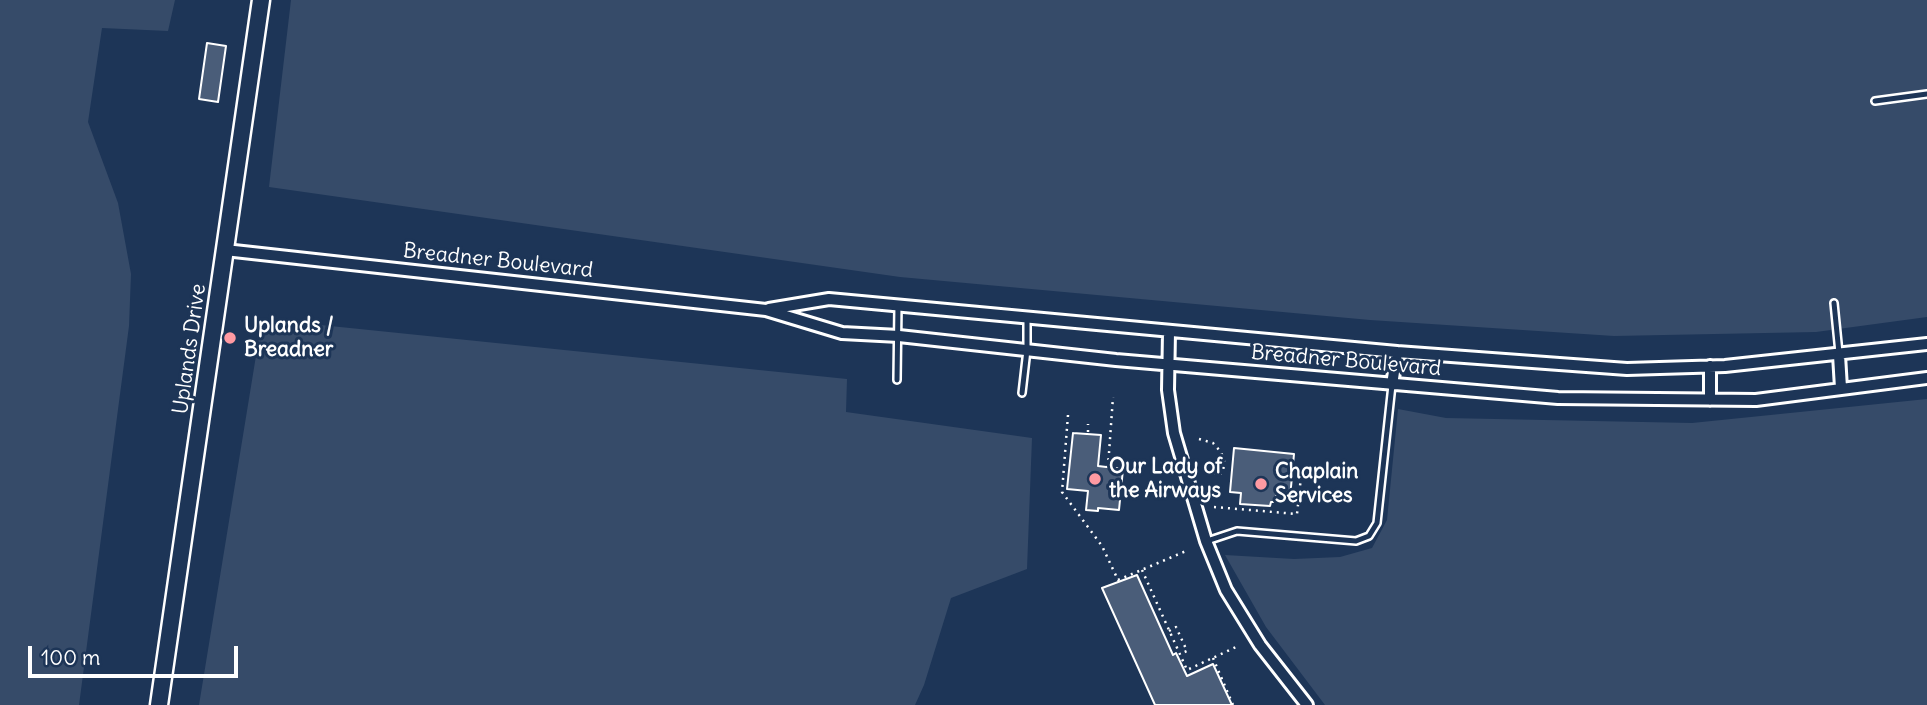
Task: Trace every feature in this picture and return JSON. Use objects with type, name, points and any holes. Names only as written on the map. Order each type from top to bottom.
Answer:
[{"type":"main road","name":"Uplands Drive","points":[[159,705],[261,0]]},
{"type":"street","name":"Breadner Boulevard","points":[[225,250],[766,310],[842,333],[899,336],[1391,385],[1558,398],[1756,400],[1927,378]]},
{"type":"street","name":"Breadner Boulevard","points":[[766,310],[829,299],[1169,332],[1627,369],[1710,366],[1927,344]]},
{"type":"street","points":[[1169,332],[1168,390],[1174,433],[1206,541],[1226,590],[1239,612],[1260,645],[1307,705]]},
{"type":"street","points":[[1391,385],[1397,352]]},
{"type":"street","points":[[1839,355],[1841,388]]},
{"type":"street","points":[[1710,366],[1710,400]]},
{"type":"lane","points":[[1875,101],[1927,94]]},
{"type":"lane","points":[[1834,303],[1839,355]]},
{"type":"lane","points":[[897,380],[898,306]]},
{"type":"lane","points":[[1022,393],[1027,349],[1027,317]]},
{"type":"lane","points":[[1206,541],[1237,531],[1356,541],[1369,536],[1377,523],[1391,385]]},
{"type":"path","points":[[1108,467],[1114,397]]},
{"type":"path","points":[[1068,415],[1062,492],[1102,546],[1118,580],[1186,551]]},
{"type":"path","points":[[1088,424],[1088,432]]},
{"type":"path","points":[[1199,439],[1213,443],[1221,452],[1224,461],[1224,473],[1206,472]]},
{"type":"path","points":[[1214,507],[1297,514],[1301,477],[1293,476]]},
{"type":"path","points":[[1142,570],[1187,670],[1236,647]]},
{"type":"path","points":[[1170,631],[1176,627],[1187,651],[1180,654]]},
{"type":"path","points":[[1213,658],[1233,705]]},
{"type":"shaded area","points":[[0,0],[175,0],[168,31],[102,28],[88,122],[118,203],[131,274],[129,326],[79,705],[0,705]]},
{"type":"shaded area","points":[[291,0],[1927,0],[1927,317],[1816,332],[1614,336],[1370,320],[900,277],[269,187]]},
{"type":"shaded area","points":[[262,319],[847,379],[846,412],[1032,438],[1027,569],[951,598],[924,685],[915,705],[199,705]]},
{"type":"shaded area","points":[[1927,399],[1927,705],[1325,705],[1266,627],[1225,555],[1294,559],[1340,557],[1372,548],[1387,520],[1398,409],[1446,418],[1692,423]]},
{"type":"building","points":[[207,43],[226,46],[218,102],[199,99]]},
{"type":"building","name":"Our Lady of the Airways","points":[[1073,433],[1101,435],[1098,466],[1123,469],[1119,510],[1086,510],[1088,491],[1067,489]]},
{"type":"building","name":"Chaplain Services","points":[[1234,448],[1294,454],[1290,498],[1276,496],[1275,502],[1271,502],[1270,506],[1240,504],[1241,493],[1230,492]]},
{"type":"building","points":[[1137,575],[1173,655],[1176,653],[1187,676],[1213,664],[1232,705],[1155,705],[1102,588]]},
{"type":"place","name":"Uplands / Breadner","points":[[230,338]]},
{"type":"place","name":"Our Lady of the Airways","points":[[1095,479]]},
{"type":"place","name":"Chaplain Services","points":[[1261,484]]}]
